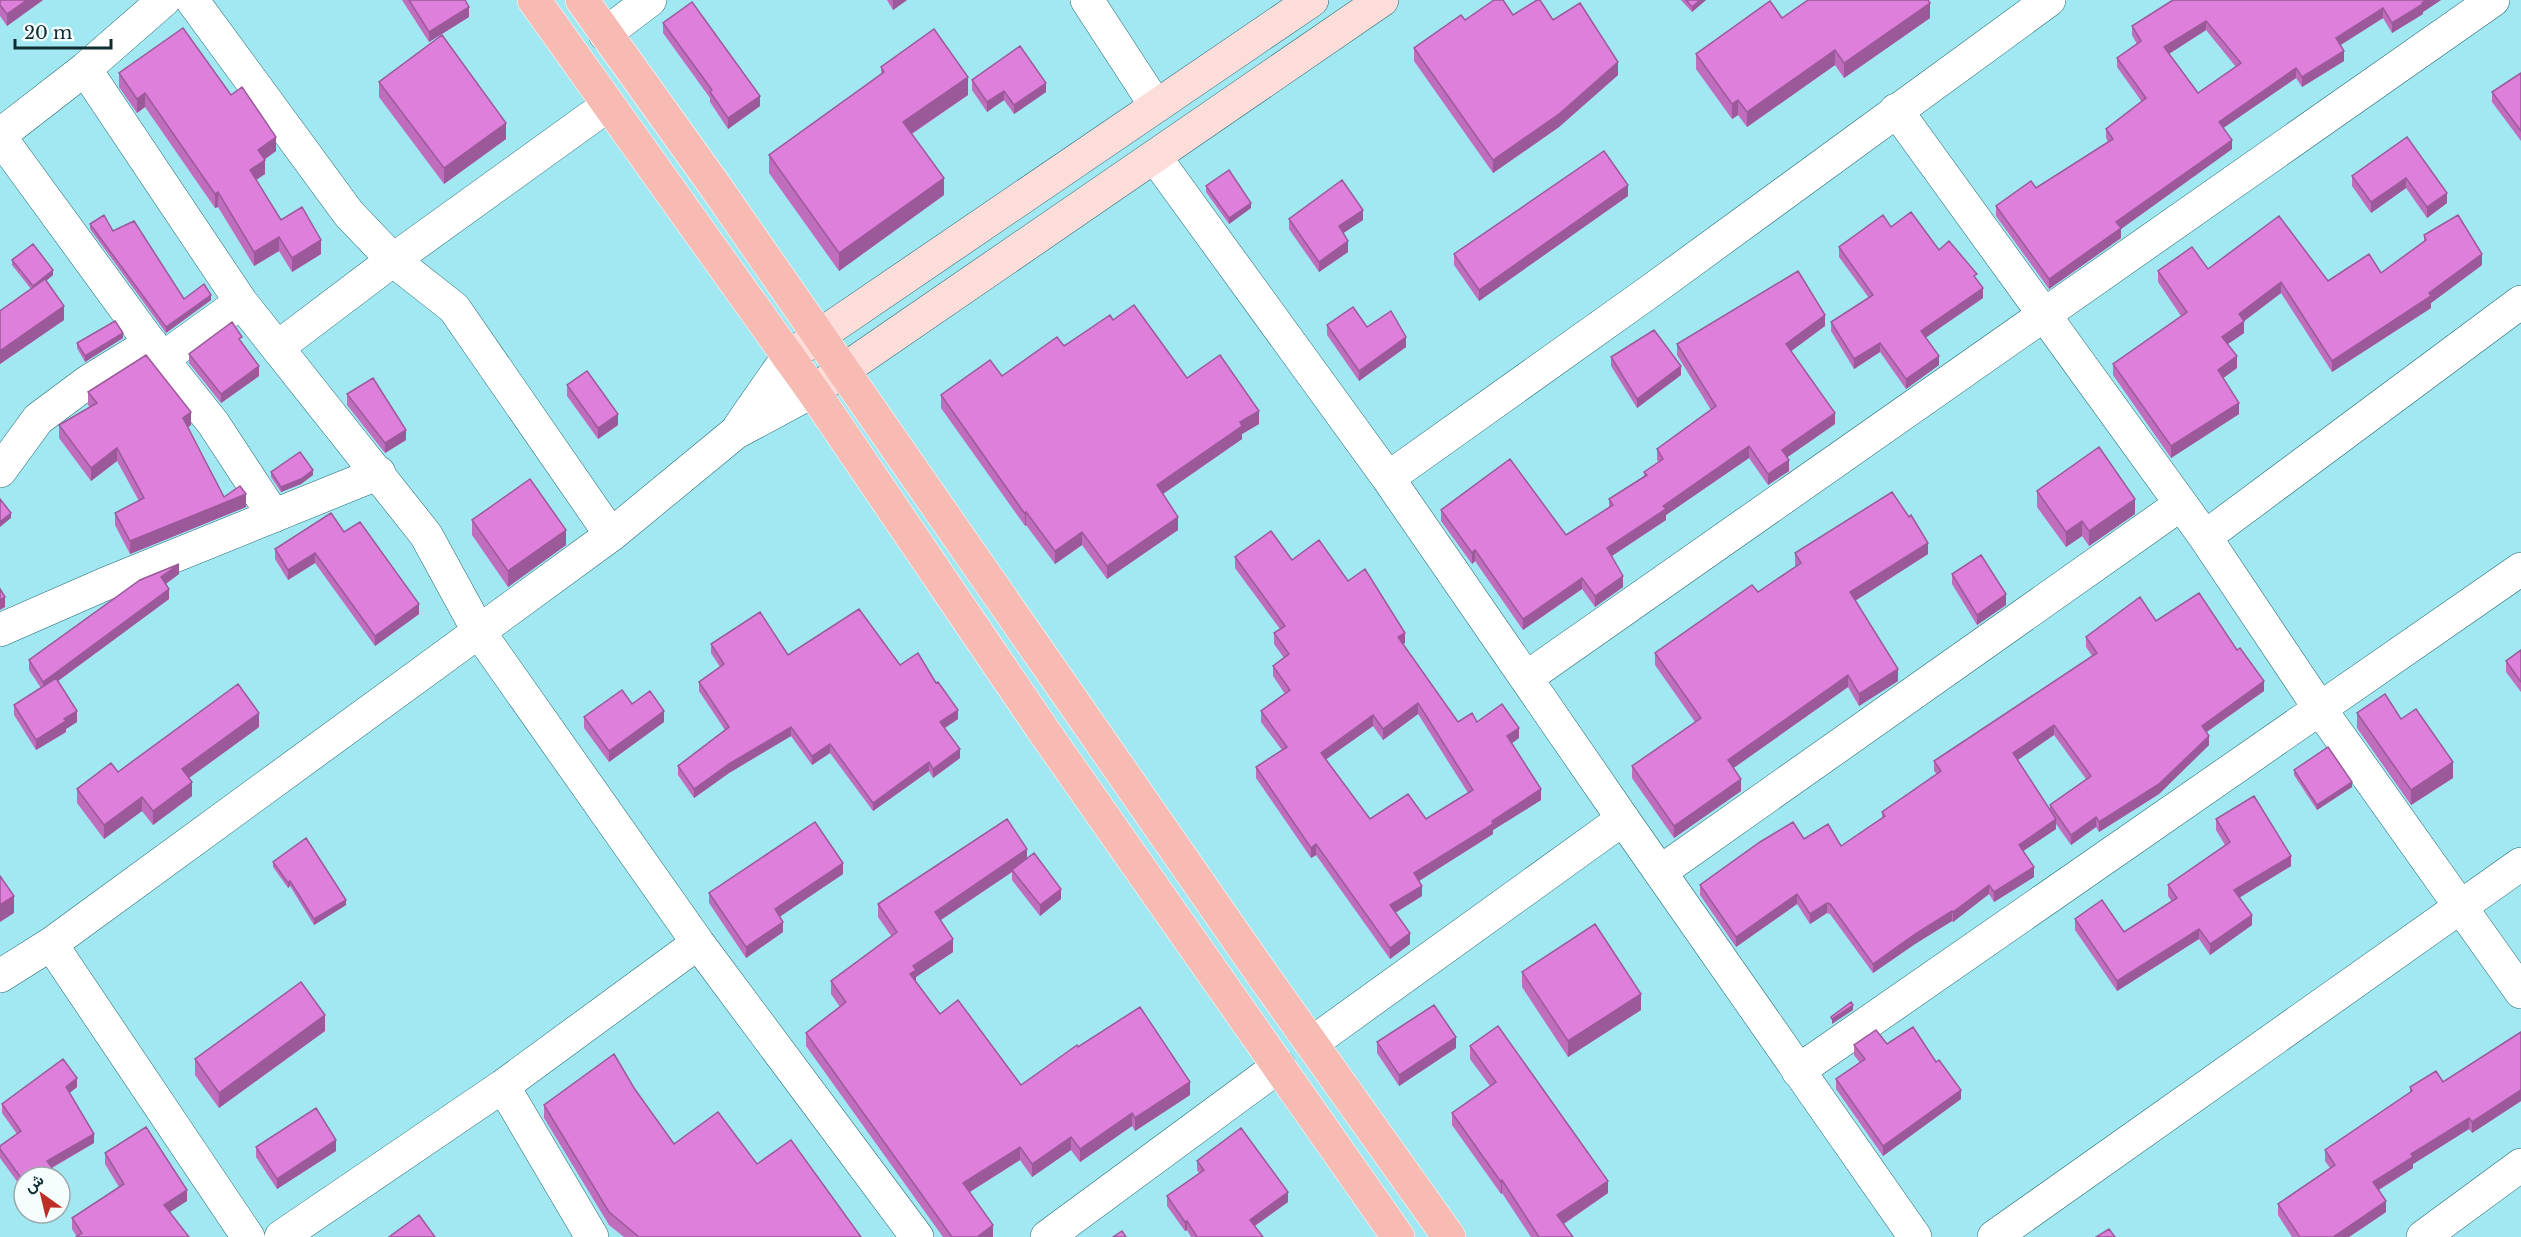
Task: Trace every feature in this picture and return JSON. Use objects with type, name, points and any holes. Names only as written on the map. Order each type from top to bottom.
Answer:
[{"type":"main road","points":[[534,0],[813,391],[1043,730],[1398,1237]]},
{"type":"main road","points":[[582,0],[1449,1237]]},
{"type":"street","points":[[164,0],[85,69],[0,136],[156,351],[213,423],[274,516]]},
{"type":"street","points":[[192,0],[349,214],[393,260],[454,308],[611,535]]},
{"type":"street","points":[[605,33],[650,0]]},
{"type":"street","points":[[1086,0],[1156,106]]},
{"type":"street","points":[[735,433],[788,357],[1312,0]]},
{"type":"street","points":[[0,976],[51,944],[611,535],[735,433],[813,391],[843,371],[1382,0]]},
{"type":"street","points":[[1388,478],[1649,292],[2049,0]]},
{"type":"street","points":[[1526,678],[2493,0]]},
{"type":"street","points":[[85,69],[241,302],[379,473],[426,536],[479,632],[698,943],[917,1237]]},
{"type":"street","points":[[278,347],[393,260],[608,105]]},
{"type":"street","points":[[1896,110],[2205,537],[2320,709],[2521,992]]},
{"type":"street","points":[[1155,157],[1388,478],[1915,1237]]},
{"type":"street","points":[[0,471],[38,419],[89,381],[156,351],[241,302]]},
{"type":"street","points":[[2205,537],[2521,302]]},
{"type":"street","points":[[0,630],[105,584],[379,473]]},
{"type":"street","points":[[1660,872],[2181,504]]},
{"type":"street","points":[[1798,1071],[2521,569]]},
{"type":"street","points":[[1312,1043],[1623,819]]},
{"type":"street","points":[[1994,1237],[2521,864]]},
{"type":"street","points":[[281,1237],[503,1086],[698,943]]},
{"type":"street","points":[[51,944],[248,1237]]},
{"type":"street","points":[[1047,1237],[1279,1066]]},
{"type":"street","points":[[503,1086],[592,1237]]},
{"type":"street","points":[[2423,1237],[2521,1165]]},
{"type":"building","points":[[0,0],[27,0],[7,14],[0,5]]},
{"type":"building","points":[[409,0],[465,0],[469,7],[429,32]]},
{"type":"building","points":[[1494,0],[1503,0],[1513,15],[1540,0],[1553,20],[1580,3],[1618,62],[1559,114],[1493,160],[1414,48],[1461,15],[1465,20]]},
{"type":"building","points":[[1686,0],[1700,0],[1692,7]]},
{"type":"building","points":[[1808,0],[1928,0],[1930,3],[1844,63],[1835,50],[1747,112],[1738,100],[1732,104],[1696,54],[1770,1],[1782,18]]},
{"type":"building","points":[[2173,0],[2426,0],[2392,23],[2383,8],[2336,38],[2344,51],[2302,77],[2296,68],[2219,122],[2232,140],[2116,222],[2121,228],[2049,279],[1996,206],[2031,181],[2036,188],[2113,139],[2106,129],[2146,98],[2117,58],[2141,41],[2132,26]],"holes":[[[2206,21],[2241,63],[2198,93],[2164,47]]]},
{"type":"building","points":[[692,2],[760,96],[728,118],[710,92],[712,90],[663,23]]},
{"type":"building","points":[[183,28],[231,95],[242,87],[276,137],[258,150],[265,160],[250,170],[281,220],[302,207],[321,240],[292,258],[279,237],[254,252],[218,192],[215,194],[145,93],[137,99],[119,73]]},
{"type":"building","points":[[934,29],[968,77],[903,122],[944,178],[839,253],[769,155],[884,72],[881,67]]},
{"type":"building","points":[[442,35],[506,123],[444,168],[379,82]]},
{"type":"building","points":[[1020,46],[1046,83],[1014,105],[1004,91],[987,102],[972,80]]},
{"type":"building","points":[[2521,73],[2521,131],[2492,92]]},
{"type":"building","points":[[2407,137],[2447,193],[2427,207],[2406,178],[2371,202],[2352,176]]},
{"type":"building","points":[[1604,151],[1628,185],[1479,290],[1454,254]]},
{"type":"building","points":[[1229,170],[1251,203],[1229,218],[1206,186]]},
{"type":"building","points":[[1342,180],[1363,210],[1339,226],[1348,241],[1319,262],[1289,219]]},
{"type":"building","points":[[1911,212],[1939,250],[1949,241],[1977,274],[1974,276],[1983,288],[1921,331],[1939,356],[1906,379],[1880,343],[1854,359],[1831,322],[1873,295],[1839,247],[1883,215],[1891,227]]},
{"type":"building","points":[[104,215],[113,231],[134,221],[184,299],[204,284],[211,295],[166,327],[90,224]]},
{"type":"building","points":[[2458,215],[2482,254],[2429,293],[2431,296],[2332,361],[2281,282],[2239,314],[2244,321],[2222,337],[2237,356],[2218,370],[2239,403],[2171,446],[2113,364],[2187,312],[2158,271],[2192,247],[2208,269],[2279,216],[2328,281],[2369,254],[2381,273],[2426,240],[2424,235]]},
{"type":"building","points":[[33,244],[53,270],[33,286],[12,260]]},
{"type":"building","points":[[1798,271],[1825,315],[1786,344],[1835,413],[1782,450],[1789,460],[1768,474],[1749,446],[1663,506],[1666,509],[1607,548],[1623,576],[1595,596],[1582,578],[1523,619],[1475,550],[1472,553],[1441,510],[1510,459],[1566,535],[1613,505],[1609,499],[1647,475],[1644,472],[1663,459],[1657,449],[1716,406],[1677,344]]},
{"type":"building","points":[[45,279],[64,306],[0,351],[0,311]]},
{"type":"building","points":[[1134,305],[1187,378],[1220,355],[1259,411],[1240,422],[1242,426],[1157,485],[1178,517],[1107,566],[1082,532],[1055,551],[1026,512],[1025,514],[941,395],[990,360],[1002,376],[1057,337],[1064,346],[1110,315],[1113,320]]},
{"type":"building","points":[[1353,307],[1367,327],[1391,311],[1406,337],[1359,371],[1327,325]]},
{"type":"building","points":[[115,321],[123,333],[85,356],[77,343]]},
{"type":"building","points":[[232,322],[242,337],[239,339],[259,366],[221,394],[189,354]]},
{"type":"building","points":[[1654,330],[1681,366],[1637,399],[1611,357]]},
{"type":"building","points":[[146,355],[191,412],[183,418],[224,497],[240,486],[246,494],[130,541],[115,513],[144,498],[117,448],[91,468],[59,425],[97,403],[88,392]]},
{"type":"building","points":[[587,371],[618,414],[598,428],[567,385]]},
{"type":"building","points":[[373,378],[406,430],[385,443],[347,394]]},
{"type":"building","points":[[2099,447],[2135,499],[2089,531],[2082,521],[2066,532],[2037,491]]},
{"type":"building","points":[[300,452],[313,470],[301,479],[281,487],[271,472]]},
{"type":"building","points":[[530,479],[566,530],[508,571],[472,520]]},
{"type":"building","points":[[1892,492],[1909,517],[1911,515],[1928,543],[1850,592],[1898,669],[1859,694],[1848,675],[1728,760],[1741,779],[1674,826],[1632,766],[1701,718],[1655,653],[1752,585],[1758,592],[1801,563],[1795,553]]},
{"type":"building","points":[[0,499],[11,513],[0,522]]},
{"type":"building","points":[[331,513],[344,532],[360,522],[419,604],[375,636],[315,553],[288,570],[275,549]]},
{"type":"building","points":[[1271,531],[1292,560],[1319,540],[1348,581],[1365,569],[1405,633],[1398,637],[1458,722],[1472,713],[1477,722],[1502,704],[1519,728],[1507,736],[1541,789],[1492,821],[1493,824],[1414,873],[1422,886],[1390,905],[1410,933],[1390,948],[1316,844],[1311,848],[1256,767],[1287,747],[1261,711],[1290,690],[1273,666],[1289,654],[1274,633],[1285,626],[1235,557]],"holes":[[[1418,703],[1473,790],[1426,819],[1408,794],[1370,819],[1321,753],[1373,715],[1383,729]]]},
{"type":"building","points":[[1981,555],[2006,594],[1977,615],[1952,574]]},
{"type":"building","points":[[179,564],[161,577],[169,589],[43,682],[29,660],[140,580]]},
{"type":"building","points":[[0,589],[5,597],[0,600]]},
{"type":"building","points":[[2199,593],[2237,650],[2240,648],[2264,681],[2202,726],[2209,736],[2159,784],[2099,822],[2096,817],[2071,835],[2050,805],[2091,776],[2054,725],[2013,753],[2056,819],[2019,845],[2034,867],[1994,892],[1989,885],[1953,912],[1915,934],[1873,964],[1830,904],[1827,903],[1810,914],[1797,894],[1736,937],[1700,885],[1760,842],[1793,822],[1804,839],[1828,824],[1841,846],[1885,816],[1882,812],[1941,771],[1934,761],[2097,653],[2086,637],[2140,597],[2156,621]]},
{"type":"building","points":[[859,609],[900,665],[918,653],[936,683],[938,682],[958,710],[940,722],[960,749],[933,769],[929,762],[873,803],[830,744],[812,756],[791,727],[729,764],[694,789],[678,766],[729,727],[699,682],[724,664],[711,644],[760,612],[788,655]]},
{"type":"building","points":[[2521,650],[2521,682],[2506,661]]},
{"type":"building","points":[[56,678],[77,711],[64,719],[66,721],[36,740],[14,705]]},
{"type":"building","points":[[238,684],[259,713],[182,769],[192,782],[153,811],[142,797],[104,825],[77,789],[111,763],[118,772]]},
{"type":"building","points":[[622,690],[632,704],[650,691],[664,711],[609,751],[584,717]]},
{"type":"building","points":[[2385,694],[2401,719],[2416,709],[2453,762],[2411,790],[2357,713]]},
{"type":"building","points":[[2328,747],[2352,782],[2317,805],[2294,770]]},
{"type":"building","points":[[2254,796],[2291,856],[2234,890],[2252,915],[2210,944],[2199,929],[2117,981],[2075,919],[2102,900],[2124,932],[2177,898],[2168,885],[2230,842],[2216,819]]},
{"type":"building","points":[[1007,819],[1027,849],[935,912],[953,939],[913,966],[916,970],[910,974],[940,1014],[958,1000],[1021,1085],[1077,1045],[1078,1047],[1140,1007],[1190,1082],[1135,1118],[1132,1113],[1080,1149],[1071,1137],[1032,1164],[1020,1147],[963,1183],[993,1225],[977,1237],[952,1237],[806,1033],[846,1002],[831,981],[897,932],[878,904]]},
{"type":"building","points":[[815,822],[843,863],[775,909],[783,922],[746,947],[709,893]]},
{"type":"building","points":[[306,838],[346,900],[314,919],[290,881],[288,883],[273,862]]},
{"type":"building","points":[[1034,853],[1061,889],[1040,905],[1012,870]]},
{"type":"building","points":[[0,876],[14,896],[0,905]]},
{"type":"building","points":[[1595,924],[1641,994],[1568,1041],[1522,972]]},
{"type":"building","points":[[301,982],[325,1015],[219,1093],[195,1059]]},
{"type":"building","points":[[1851,1002],[1853,1005],[1832,1019],[1831,1017]]},
{"type":"building","points":[[1434,1005],[1456,1037],[1399,1075],[1377,1042]]},
{"type":"building","points":[[1498,1026],[1608,1181],[1557,1215],[1573,1237],[1539,1237],[1502,1180],[1501,1182],[1452,1113],[1496,1082],[1470,1046]]},
{"type":"building","points":[[1913,1027],[1936,1062],[1939,1060],[1961,1090],[1883,1146],[1836,1079],[1865,1059],[1854,1045],[1876,1030],[1887,1044]]},
{"type":"building","points":[[2521,1032],[2521,1090],[2472,1122],[2469,1118],[2411,1154],[2413,1157],[2373,1182],[2386,1201],[2333,1237],[2300,1237],[2278,1204],[2335,1165],[2325,1150],[2412,1091],[2410,1087],[2436,1071],[2443,1082]]},
{"type":"building","points":[[614,1054],[634,1088],[674,1144],[718,1112],[757,1164],[791,1140],[861,1237],[639,1237],[609,1212],[544,1105]]},
{"type":"building","points":[[63,1059],[77,1078],[66,1087],[94,1134],[47,1161],[50,1165],[12,1166],[0,1146],[21,1131],[2,1104]]},
{"type":"building","points":[[316,1108],[336,1140],[277,1179],[256,1147]]},
{"type":"building","points":[[146,1127],[187,1190],[164,1205],[189,1237],[76,1237],[82,1233],[72,1218],[124,1184],[105,1153]]},
{"type":"building","points":[[1241,1128],[1288,1192],[1250,1220],[1263,1237],[1197,1237],[1167,1196],[1204,1170],[1197,1161]]},
{"type":"building","points":[[419,1215],[435,1237],[389,1237]]},
{"type":"building","points":[[2109,1229],[2115,1237],[2096,1237]]},
{"type":"building","points":[[1122,1231],[1126,1237],[1113,1237]]}]
